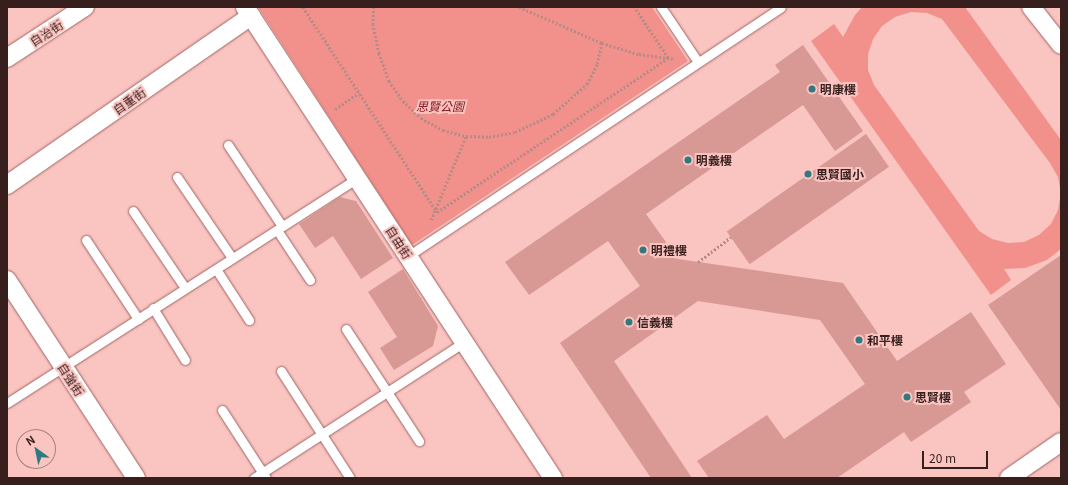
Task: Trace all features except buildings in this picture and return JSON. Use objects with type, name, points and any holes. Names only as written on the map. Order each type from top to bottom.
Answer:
[{"type":"street","name":"自治街","points":[[7,58],[85,7]]},
{"type":"street","points":[[1031,7],[1061,45]]},
{"type":"street","name":"自由街","points":[[248,12],[553,478]]},
{"type":"street","name":"自重街","points":[[7,185],[248,12]]},
{"type":"street","name":"自強街","points":[[8,285],[136,478]]},
{"type":"street","points":[[1009,478],[1060,446]]},
{"type":"lane","points":[[661,7],[698,62]]},
{"type":"lane","points":[[408,256],[781,7]]},
{"type":"lane","points":[[228,145],[310,280]]},
{"type":"lane","points":[[177,178],[232,258]]},
{"type":"lane","points":[[7,403],[357,178]]},
{"type":"lane","points":[[133,211],[185,288]]},
{"type":"lane","points":[[86,240],[138,319]]},
{"type":"lane","points":[[216,269],[250,320]]},
{"type":"lane","points":[[153,308],[185,360]]},
{"type":"lane","points":[[346,329],[419,441]]},
{"type":"lane","points":[[254,478],[264,475],[323,434],[464,342]]},
{"type":"lane","points":[[282,371],[350,478]]},
{"type":"lane","points":[[222,410],[264,475]]},
{"type":"path","points":[[303,7],[437,212]]},
{"type":"path","points":[[374,7],[374,24],[379,54],[389,81],[403,101],[422,118],[443,130],[466,136],[490,137],[515,132],[553,114],[587,84],[597,64],[602,43]]},
{"type":"path","points":[[519,7],[566,29],[602,43],[639,54],[668,58]]},
{"type":"path","points":[[634,7],[668,58]]},
{"type":"path","points":[[437,212],[668,58]]},
{"type":"path","points":[[319,120],[359,92]]},
{"type":"path","points":[[437,212],[466,136]]},
{"type":"path","points":[[698,262],[731,237]]},
{"type":"green space","name":"思賢公園","points":[[258,7],[652,7],[688,61],[412,245]]},
{"type":"green space","points":[[862,7],[965,7],[1061,140],[1061,193],[1061,249],[1047,260],[1025,268],[1004,269],[1011,280],[991,295],[811,41],[834,24],[843,37],[855,15]],"holes":[[[911,12],[927,13],[942,19],[1050,163],[1058,177],[1061,193],[1058,210],[1051,224],[1039,235],[1024,242],[1008,243],[992,239],[979,231],[874,85],[868,70],[868,54],[873,39],[882,26],[895,17]]]},
{"type":"place","name":"明康樓","points":[[812,89]]},
{"type":"place","name":"明義樓","points":[[688,160]]},
{"type":"place","name":"思賢國小","points":[[808,174]]},
{"type":"place","name":"明禮樓","points":[[643,250]]},
{"type":"place","name":"信義樓","points":[[629,322]]},
{"type":"place","name":"和平樓","points":[[859,340]]},
{"type":"place","name":"思賢樓","points":[[907,397]]}]
